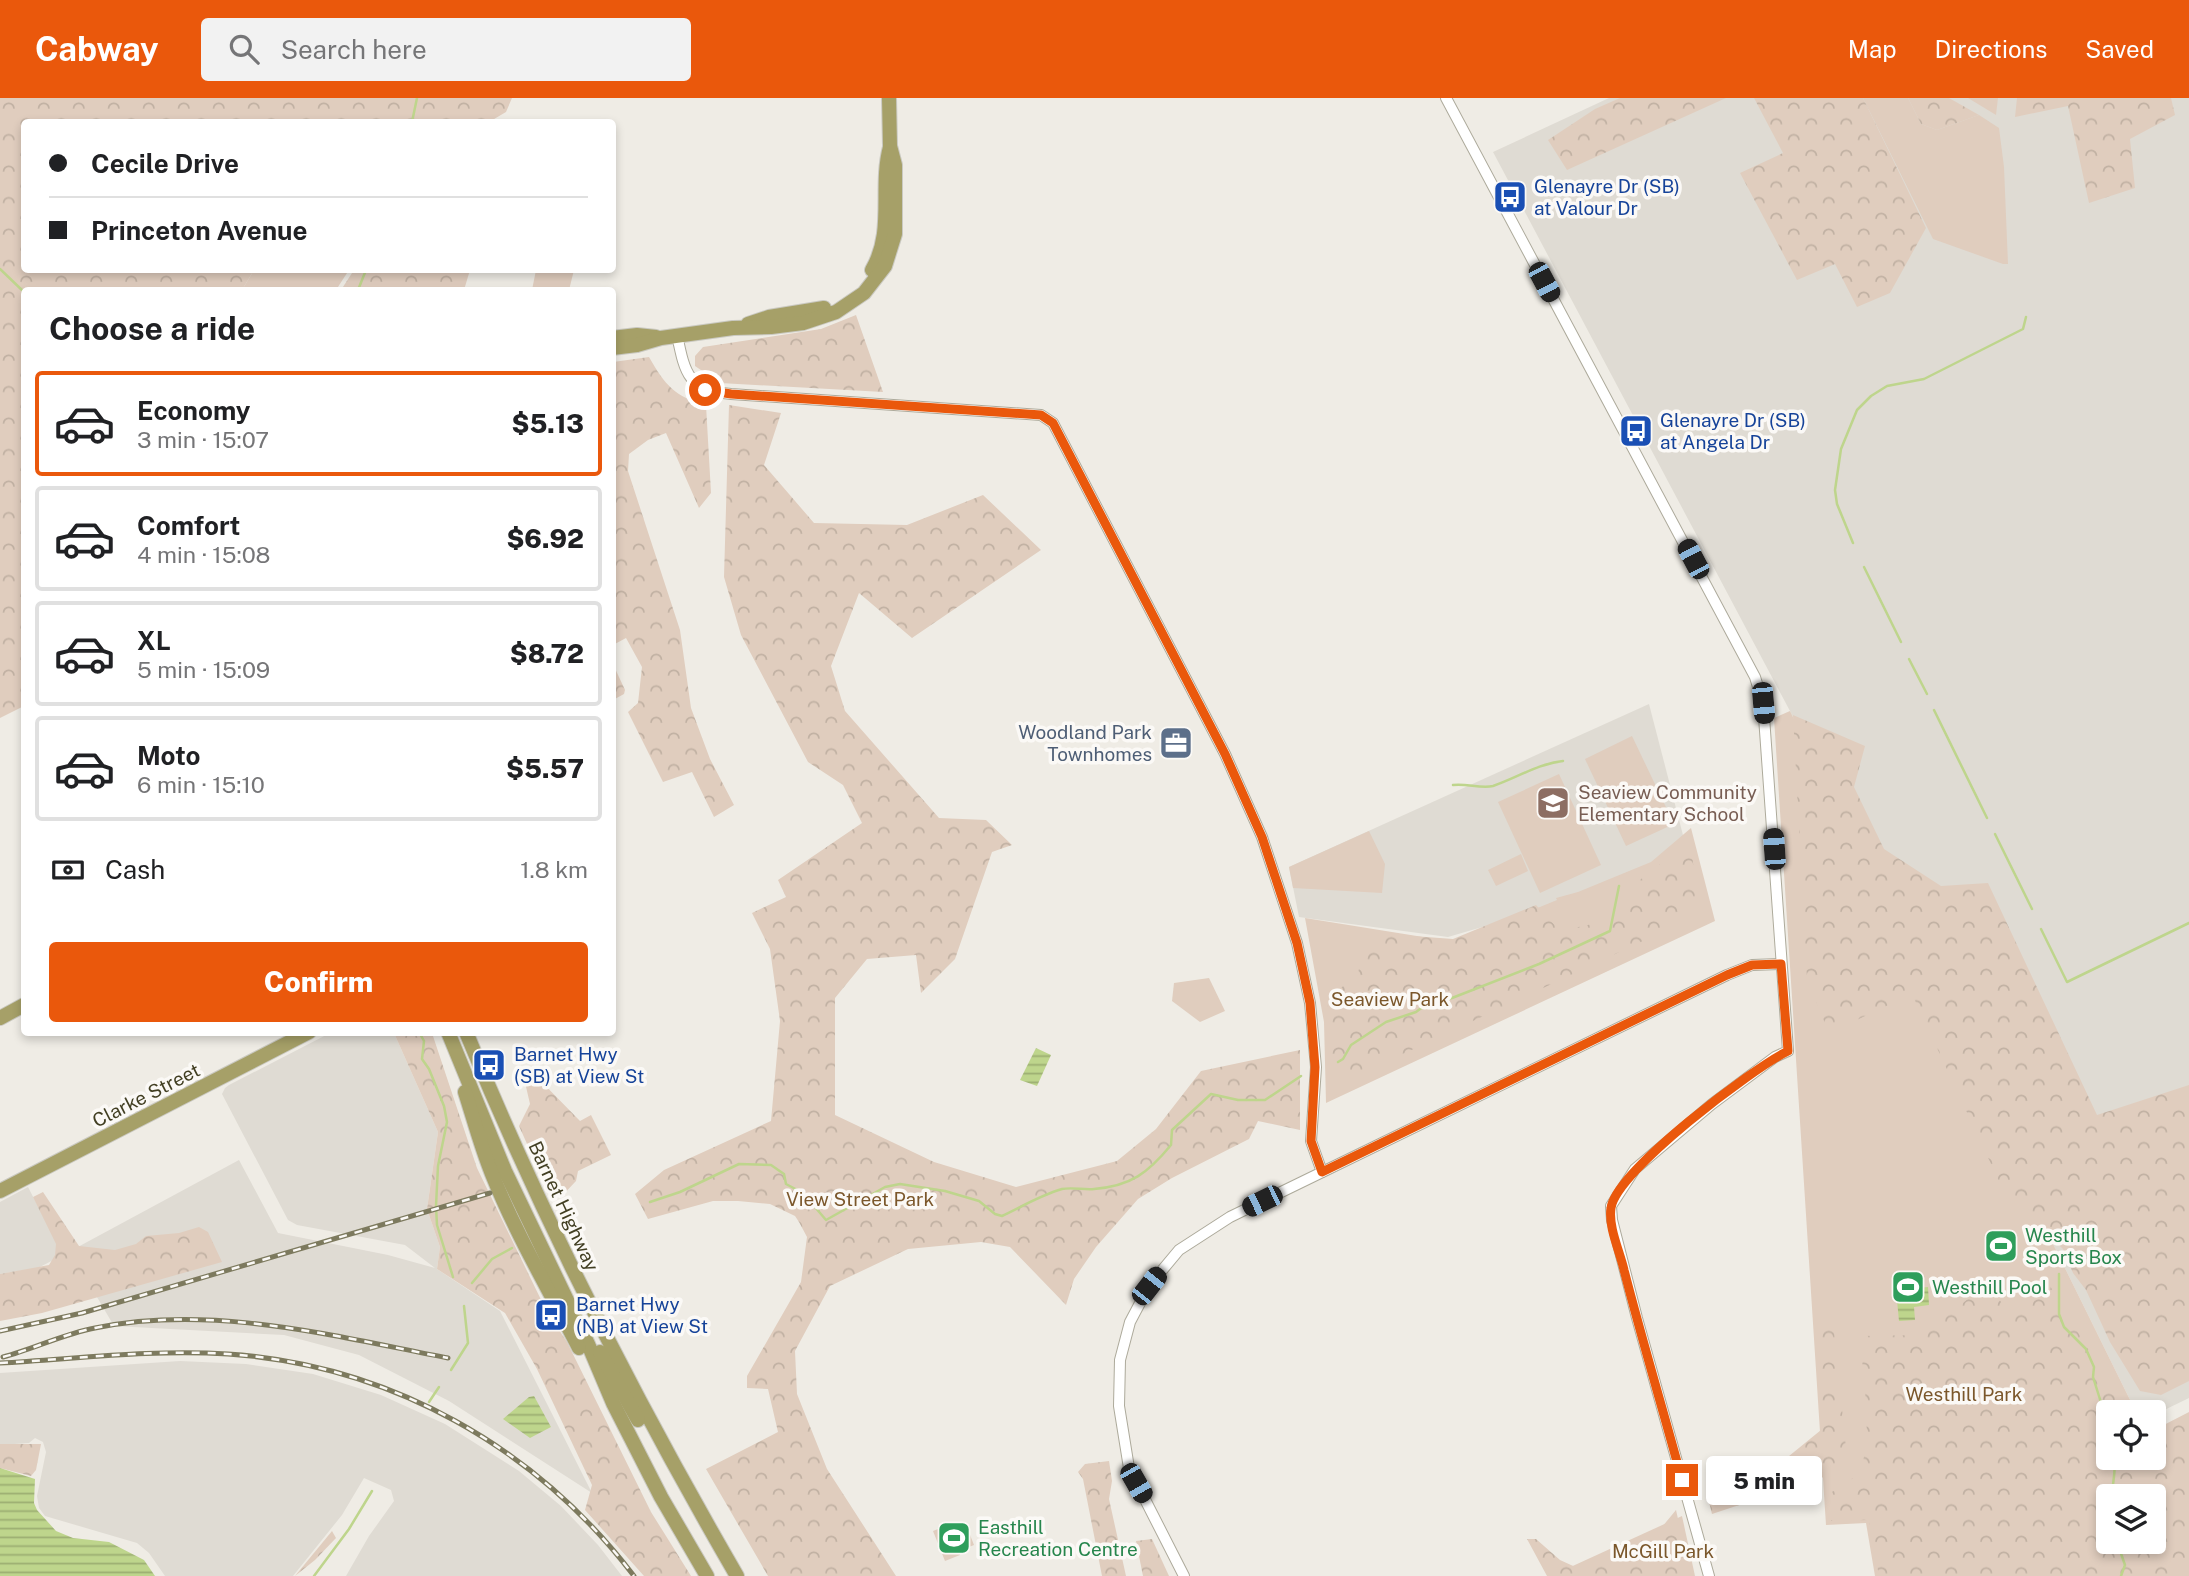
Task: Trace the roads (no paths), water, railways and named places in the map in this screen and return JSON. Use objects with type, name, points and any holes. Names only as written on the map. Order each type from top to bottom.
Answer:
[{"type":"main road","points":[[616,348],[677,335],[733,328],[771,327],[825,317],[845,307],[872,285],[886,266],[895,234],[895,165],[890,146],[889,98]]},
{"type":"main road","points":[[616,338],[637,335],[661,338]]},
{"type":"main road","points":[[0,1018],[21,1007]]},
{"type":"main road","name":"Clarke Street","points":[[0,1191],[301,1036]]},
{"type":"main road","name":"Barnet Highway","points":[[449,1036],[505,1171],[612,1403],[707,1576]]},
{"type":"main road","name":"Barnet Highway","points":[[468,1036],[521,1164],[601,1329],[653,1429],[737,1576]]},
{"type":"main road","name":"Barnet Highway","points":[[458,1060],[476,1130],[498,1188],[534,1264],[594,1376],[612,1403]]},
{"type":"main road","points":[[573,1314],[596,1344],[726,1576]]},
{"type":"street","points":[[1446,98],[1760,690],[1788,1051],[1775,1057],[1712,1104],[1635,1169],[1611,1206],[1612,1220],[1637,1318],[1709,1576]]},
{"type":"street","points":[[677,335],[687,373],[695,384],[705,390],[1041,415],[1053,423],[1225,754],[1262,837],[1297,943],[1310,1003],[1315,1067],[1311,1141],[1322,1172]]},
{"type":"street","points":[[1184,1576],[1129,1468],[1119,1406],[1120,1360],[1130,1322],[1149,1286],[1179,1250],[1230,1217],[1734,972],[1752,965],[1781,964]]},
{"type":"waterway","points":[[413,119],[417,98]]},
{"type":"waterway","points":[[0,269],[21,289]]},
{"type":"waterway","points":[[359,287],[365,273]]},
{"type":"waterway","points":[[1853,543],[1837,504],[1835,490],[1841,449],[1857,410],[1871,396],[1887,386],[1924,379],[2023,329],[2026,317]]},
{"type":"waterway","points":[[1864,567],[1901,642]]},
{"type":"waterway","points":[[1909,659],[1927,694]]},
{"type":"waterway","points":[[1934,710],[1987,818]]},
{"type":"waterway","points":[[1453,785],[1493,786],[1536,768],[1563,761]]},
{"type":"waterway","points":[[1995,834],[2032,909]]},
{"type":"waterway","points":[[1338,1062],[1343,1059],[1351,1045],[1386,1022],[1416,1012],[1428,1003],[1452,998],[1539,964],[1610,931],[1619,886]]},
{"type":"waterway","points":[[2041,929],[2067,982],[2189,923]]},
{"type":"waterway","points":[[421,1036],[424,1041],[422,1059],[429,1069],[444,1106],[447,1122],[438,1166],[436,1206],[437,1225],[453,1277]]},
{"type":"waterway","points":[[650,1202],[680,1192],[739,1164],[771,1165],[784,1174],[786,1184],[803,1193],[826,1220],[885,1187],[900,1184],[945,1191],[979,1201],[995,1214],[1002,1216],[1062,1189],[1094,1189],[1129,1181],[1163,1155],[1171,1145],[1172,1130],[1211,1094],[1238,1100],[1265,1100],[1301,1076]]},
{"type":"waterway","points":[[472,1283],[492,1259],[512,1248]]},
{"type":"waterway","points":[[2059,1274],[2059,1314],[2064,1327],[2086,1349],[2094,1367],[2093,1377],[2100,1400]]},
{"type":"waterway","points":[[451,1370],[468,1343],[464,1306]]},
{"type":"waterway","points":[[429,1402],[439,1387]]},
{"type":"waterway","points":[[2113,1484],[2114,1470]]},
{"type":"waterway","points":[[314,1576],[349,1529],[372,1491]]},
{"type":"waterway","points":[[2121,1554],[2125,1565],[2121,1576]]},
{"type":"railway","points":[[0,1331],[82,1313],[490,1193]]},
{"type":"railway","points":[[3,1357],[95,1328],[139,1321],[184,1319],[273,1326],[448,1358]]},
{"type":"railway","points":[[0,1363],[142,1354],[228,1354],[288,1361],[346,1375],[402,1395],[455,1421],[505,1452],[552,1488],[595,1530],[634,1576]]},
{"type":"place","name":"Glenayre Dr (SB) at Valour Dr","points":[[1510,197]]},
{"type":"place","name":"Glenayre Dr (SB) at Angela Dr","points":[[1636,431]]},
{"type":"place","name":"Woodland Park Townhomes","points":[[1176,743]]},
{"type":"place","name":"Seaview Community Elementary School","points":[[1553,803]]},
{"type":"place","name":"Barnet Hwy (SB) at View St","points":[[489,1065]]},
{"type":"place","name":"Westhill Sports Box","points":[[2001,1246]]},
{"type":"place","name":"Westhill Pool","points":[[1908,1287]]},
{"type":"place","name":"Barnet Hwy (NB) at View St","points":[[551,1315]]},
{"type":"place","name":"Easthill Recreation Centre","points":[[954,1538]]},
{"type":"park label","name":"Seaview Park","points":[[1390,999]]},
{"type":"park label","name":"View Street Park","points":[[860,1199]]},
{"type":"park label","name":"Westhill Park","points":[[1964,1394]]},
{"type":"park label","name":"McGill Park","points":[[1663,1551]]}]
